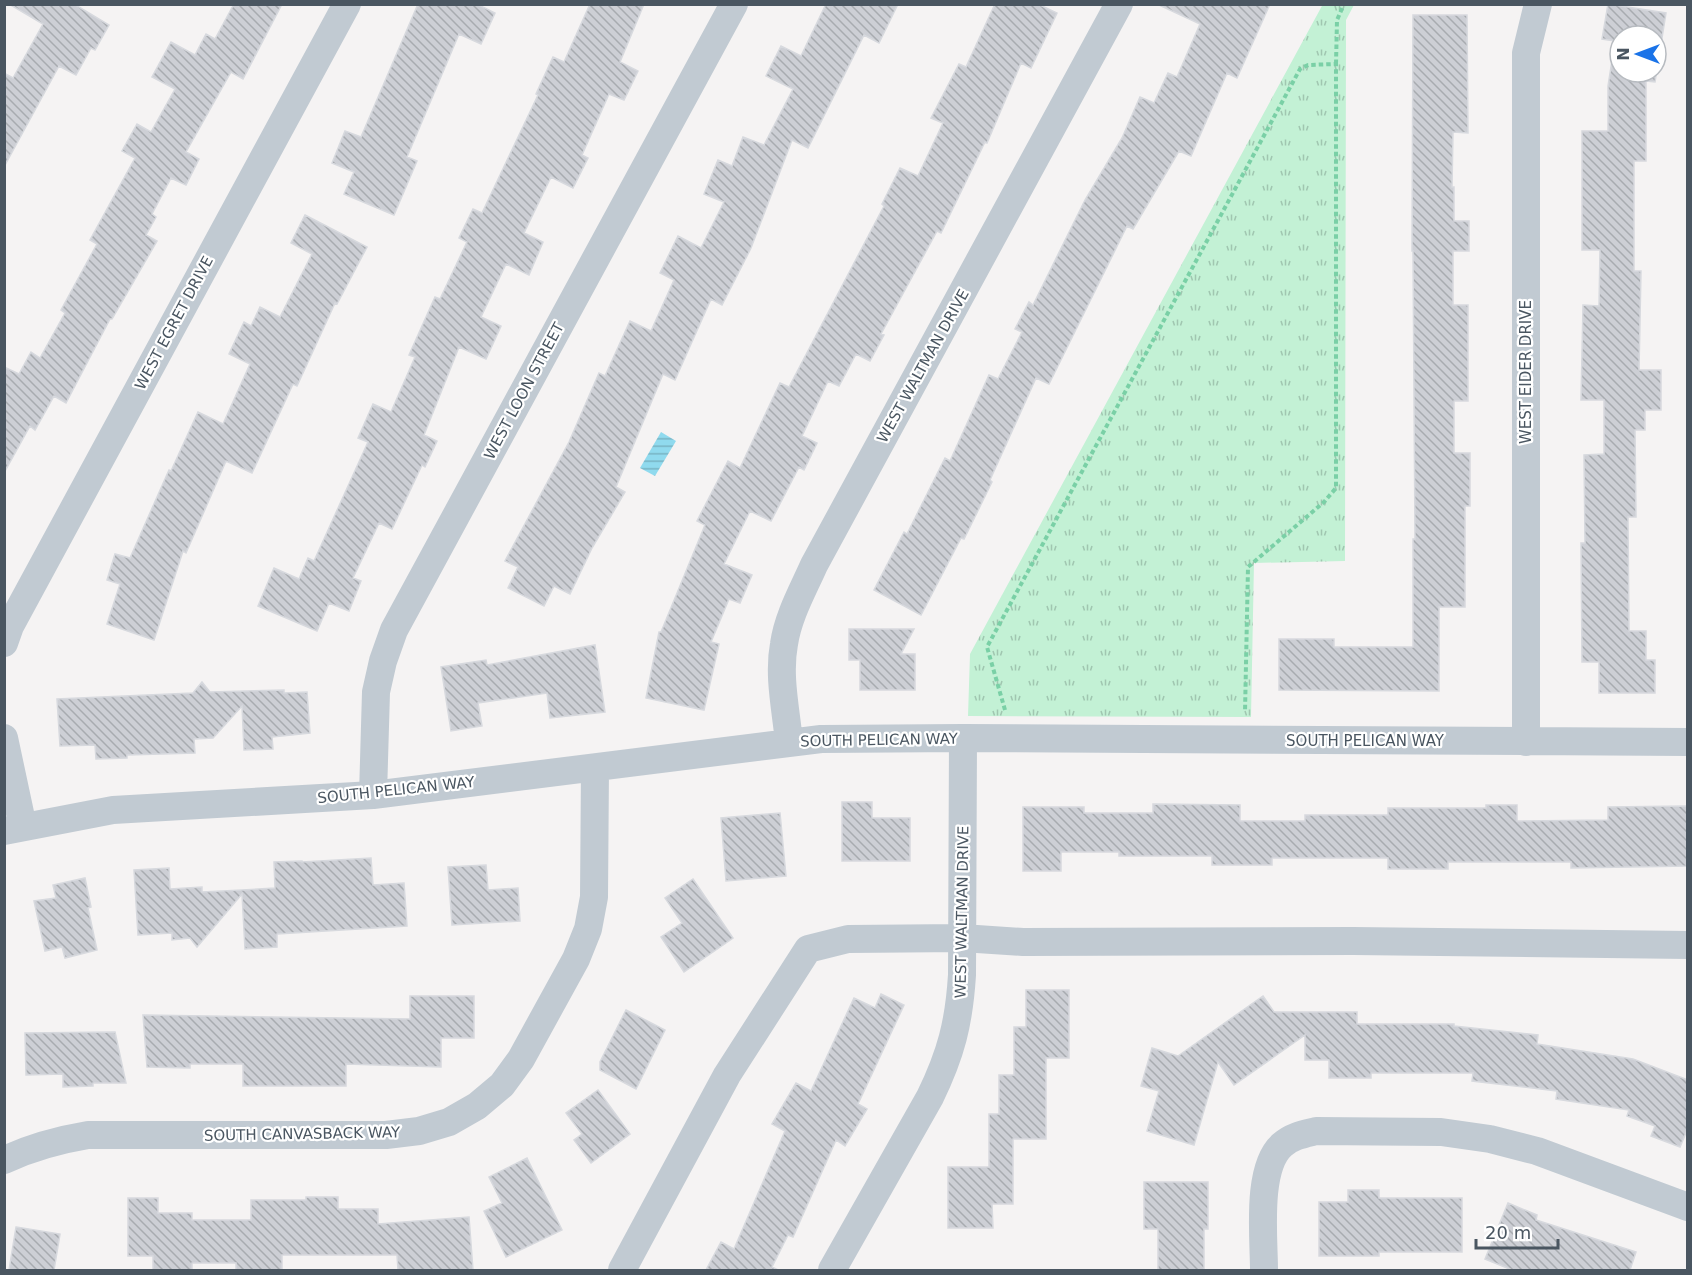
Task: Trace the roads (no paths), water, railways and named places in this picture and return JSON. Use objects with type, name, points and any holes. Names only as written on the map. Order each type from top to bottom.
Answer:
[{"type":"street","name":"WEST EGRET DRIVE","points":[[4,643],[10,626],[346,4]]},
{"type":"street","name":"WEST LOON STREET","points":[[373,795],[376,692],[383,661],[394,630],[734,4]]},
{"type":"street","name":"WEST WALTMAN DRIVE","points":[[789,742],[781,675],[784,643],[792,613],[820,555],[1119,4]]},
{"type":"street","name":"WEST EIDER DRIVE","points":[[1526,742],[1526,53],[1538,4]]},
{"type":"street","points":[[4,738],[14,829]]},
{"type":"street","name":"WEST WALTMAN DRIVE","points":[[841,1268],[944,1069],[954,1038],[960,1007],[963,738]]},
{"type":"street","name":"SOUTH PELICAN WAY","points":[[14,829],[113,810],[373,795],[821,739],[1688,742]]},
{"type":"street","name":"SOUTH CANVASBACK WAY","points":[[4,1160],[56,1140],[88,1135],[386,1135],[419,1131],[449,1122],[477,1106],[502,1084],[521,1059],[576,959],[588,929],[594,897],[595,768]]},
{"type":"street","points":[[622,1270],[727,1075],[808,949],[848,939],[962,938],[1023,942],[1353,941],[1688,945]]},
{"type":"street","points":[[1264,1270],[1264,1183],[1271,1163],[1281,1146],[1298,1135],[1316,1131],[1441,1132],[1490,1139],[1537,1151],[1688,1207]]},
{"type":"water","points":[[661,432],[676,441],[655,476],[640,468]]}]
